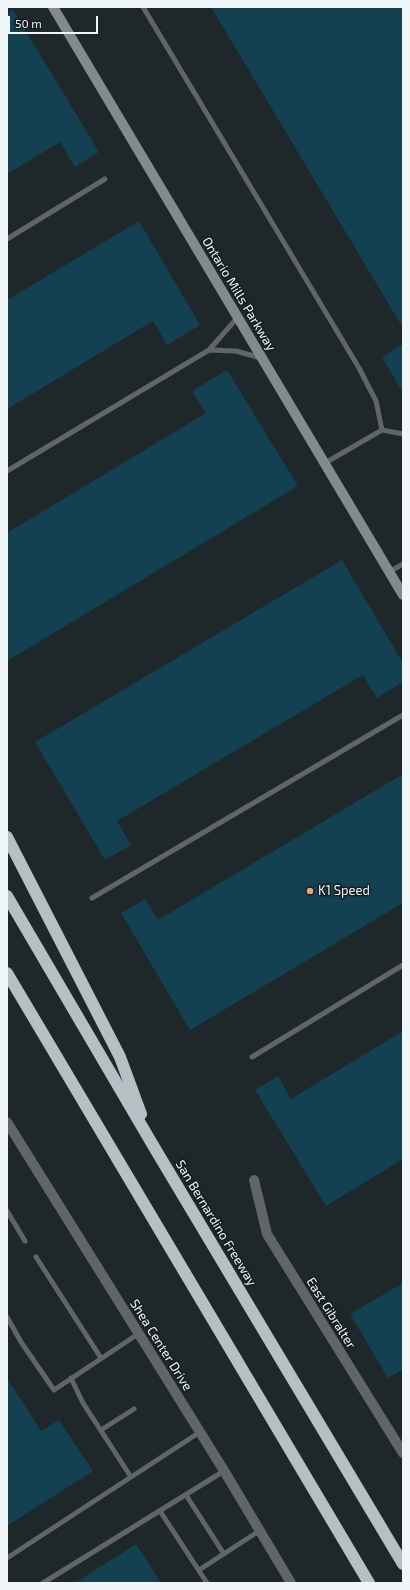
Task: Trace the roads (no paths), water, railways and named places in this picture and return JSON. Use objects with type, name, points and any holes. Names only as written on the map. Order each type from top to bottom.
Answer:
[{"type":"highway","points":[[7,837],[120,1058],[154,1146]]},
{"type":"highway","name":"San Bernardino Freeway","points":[[7,896],[403,1564]]},
{"type":"highway","points":[[7,973],[369,1583]]},
{"type":"main road","name":"Ontario Mills Parkway","points":[[53,7],[403,595]]},
{"type":"street","name":"Shea Center Drive","points":[[7,1122],[200,1432],[291,1583]]},
{"type":"street","name":"East Gibralter","points":[[254,1180],[267,1234],[403,1453]]},
{"type":"lane","points":[[143,7],[359,368],[376,401],[382,430]]},
{"type":"lane","points":[[7,239],[105,179]]},
{"type":"lane","points":[[7,471],[209,350],[238,317]]},
{"type":"lane","points":[[209,350],[236,351],[262,358]]},
{"type":"lane","points":[[325,463],[382,430],[403,434]]},
{"type":"lane","points":[[389,572],[403,564]]},
{"type":"lane","points":[[92,898],[403,714]]},
{"type":"lane","points":[[252,1057],[403,966]]},
{"type":"lane","points":[[7,1211],[25,1240]]},
{"type":"lane","points":[[36,1257],[101,1358]]},
{"type":"lane","points":[[7,1317],[21,1342],[54,1390],[138,1334]]},
{"type":"lane","points":[[71,1378],[83,1403],[131,1477]]},
{"type":"lane","points":[[101,1430],[134,1409]]},
{"type":"lane","points":[[7,1558],[200,1432]]},
{"type":"lane","points":[[43,1583],[224,1471]]},
{"type":"lane","points":[[186,1494],[224,1554]]},
{"type":"lane","points":[[160,1511],[207,1583]]},
{"type":"lane","points":[[199,1570],[259,1531]]},
{"type":"place","name":"K1 Speed","points":[[310,891]]}]
